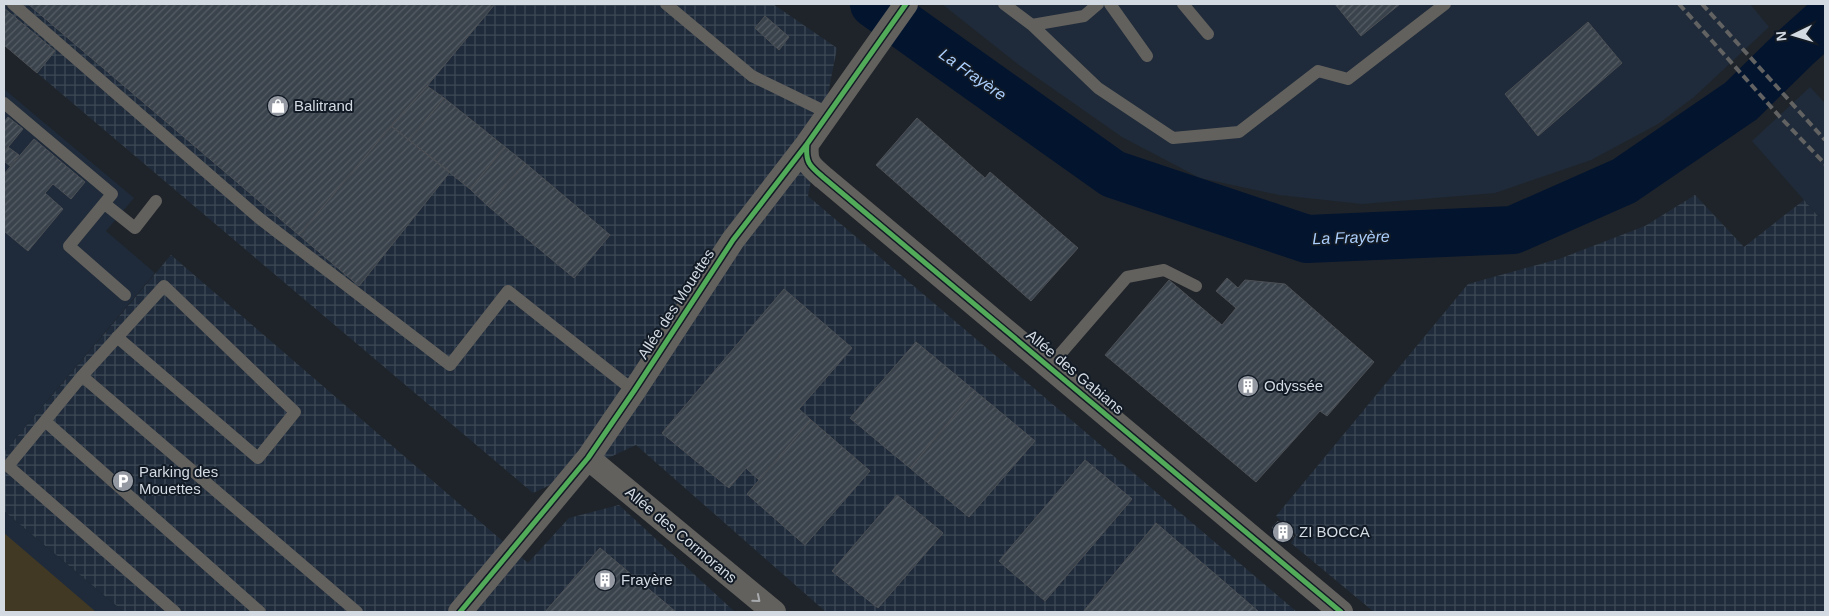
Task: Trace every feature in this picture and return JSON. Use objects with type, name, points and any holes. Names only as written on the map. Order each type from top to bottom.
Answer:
[{"type":"street","name":"Allée des Mouettes","points":[[460,612],[588,458],[734,240],[807,144],[906,4]]},
{"type":"street","name":"Allée des Gabians","points":[[807,144],[806,158],[814,169],[1341,612]]},
{"type":"street","name":"Allée des Cormorans","points":[[588,458],[774,612]]},
{"type":"lane","points":[[13,4],[259,218],[450,365],[508,291],[634,391]]},
{"type":"lane","points":[[666,4],[752,76],[828,113]]},
{"type":"lane","points":[[1004,4],[1032,25],[1098,88],[1173,138],[1239,132],[1318,71],[1348,79],[1445,4]]},
{"type":"lane","points":[[1032,25],[1084,16],[1098,4]]},
{"type":"lane","points":[[1110,4],[1147,56]]},
{"type":"lane","points":[[1183,4],[1208,34]]},
{"type":"lane","points":[[4,103],[112,194],[69,246],[125,295]]},
{"type":"lane","points":[[105,204],[135,228],[156,201]]},
{"type":"lane","points":[[1049,367],[1127,277],[1164,270],[1196,286]]},
{"type":"lane","points":[[117,337],[258,458],[295,412],[164,286],[117,337],[82,376],[8,466],[175,612]]},
{"type":"lane","points":[[82,376],[357,612]]},
{"type":"lane","points":[[45,421],[260,612]]},
{"type":"shaded area","points":[[4,4],[773,4],[837,48],[808,196],[1297,612],[826,612],[636,445],[533,493],[4,45]]},
{"type":"shaded area","points":[[942,4],[1750,4],[1769,27],[1694,97],[1658,124],[1591,160],[1495,193],[1362,204],[1279,195],[1200,178],[1122,137],[1019,65]]},
{"type":"shaded area","points":[[1810,87],[1825,103],[1825,224],[1752,141]]},
{"type":"shaded area","points":[[4,89],[134,198],[106,231],[155,273],[4,452]]},
{"type":"shaded area","points":[[1695,195],[1744,247],[1804,200],[1825,224],[1825,612],[1374,612],[1291,543],[1296,535],[1276,516],[1468,284],[1559,259],[1645,226]]},
{"type":"shaded area","points":[[171,255],[528,563],[569,518],[619,505],[735,612],[124,612],[4,511],[4,452]]},
{"type":"shaded area","points":[[4,511],[124,612],[4,612]]},
{"type":"shaded area","points":[[4,533],[96,612],[4,612]]},
{"type":"building","name":"Balitrand","points":[[28,4],[495,4],[299,235]]},
{"type":"building","points":[[1335,4],[1400,4],[1361,36]]},
{"type":"building","points":[[4,8],[55,51],[37,73],[4,45]]},
{"type":"building","points":[[765,16],[789,37],[779,50],[755,28]]},
{"type":"building","points":[[1588,22],[1622,63],[1538,136],[1505,94]]},
{"type":"building","points":[[427,86],[444,98],[409,140],[391,126]]},
{"type":"building","points":[[444,98],[505,147],[470,189],[409,140]]},
{"type":"building","points":[[8,117],[23,129],[4,152],[4,122]]},
{"type":"building","points":[[917,118],[985,178],[990,172],[1078,248],[1031,301],[876,165]]},
{"type":"building","points":[[391,126],[450,172],[359,286],[299,235]]},
{"type":"building","points":[[34,139],[85,182],[71,199],[53,184],[45,193],[63,209],[28,251],[4,231],[4,174]]},
{"type":"building","points":[[8,147],[19,155],[10,166],[4,161],[4,152]]},
{"type":"building","points":[[505,147],[525,163],[488,206],[470,189]]},
{"type":"building","points":[[525,163],[610,235],[574,278],[488,206]]},
{"type":"building","name":"Odyssée","points":[[1227,278],[1238,288],[1245,280],[1285,284],[1374,362],[1327,416],[1320,411],[1256,482],[1105,355],[1169,280],[1222,325],[1236,308],[1216,291]]},
{"type":"building","points":[[784,289],[852,348],[799,409],[811,420],[759,480],[746,468],[729,488],[662,433]]},
{"type":"building","points":[[916,342],[975,391],[910,468],[850,418]]},
{"type":"building","points":[[975,391],[1035,441],[969,517],[910,468]]},
{"type":"building","points":[[811,420],[870,471],[805,545],[747,494]]},
{"type":"building","points":[[1085,460],[1132,499],[1045,601],[999,561]]},
{"type":"building","points":[[897,495],[943,533],[878,608],[832,571]]},
{"type":"building","name":"ZI BOCCA","points":[[1278,521],[1294,536],[1288,542],[1272,528]]},
{"type":"building","points":[[1156,523],[1259,612],[1083,612]]},
{"type":"building","name":"Frayère","points":[[600,548],[676,612],[545,612]]},
{"type":"waterway","name":"La Frayère","points":[[874,4],[1113,174],[1307,239],[1513,230],[1624,181],[1741,101],[1825,21]]},
{"type":"railway","points":[[1679,4],[1780,117],[1825,164]]},
{"type":"railway","points":[[1702,4],[1825,140]]},
{"type":"cycle path","points":[[460,612],[588,458],[733,240],[807,144],[906,4]]},
{"type":"cycle path","points":[[807,144],[808,160],[819,174],[1341,612]]},
{"type":"place","name":"Balitrand","points":[[278,106]]},
{"type":"place","name":"Odyssée","points":[[1248,386]]},
{"type":"place","name":"Parking des Mouettes","points":[[123,481]]},
{"type":"place","name":"ZI BOCCA","points":[[1283,532]]},
{"type":"place","name":"Frayère","points":[[605,580]]}]
